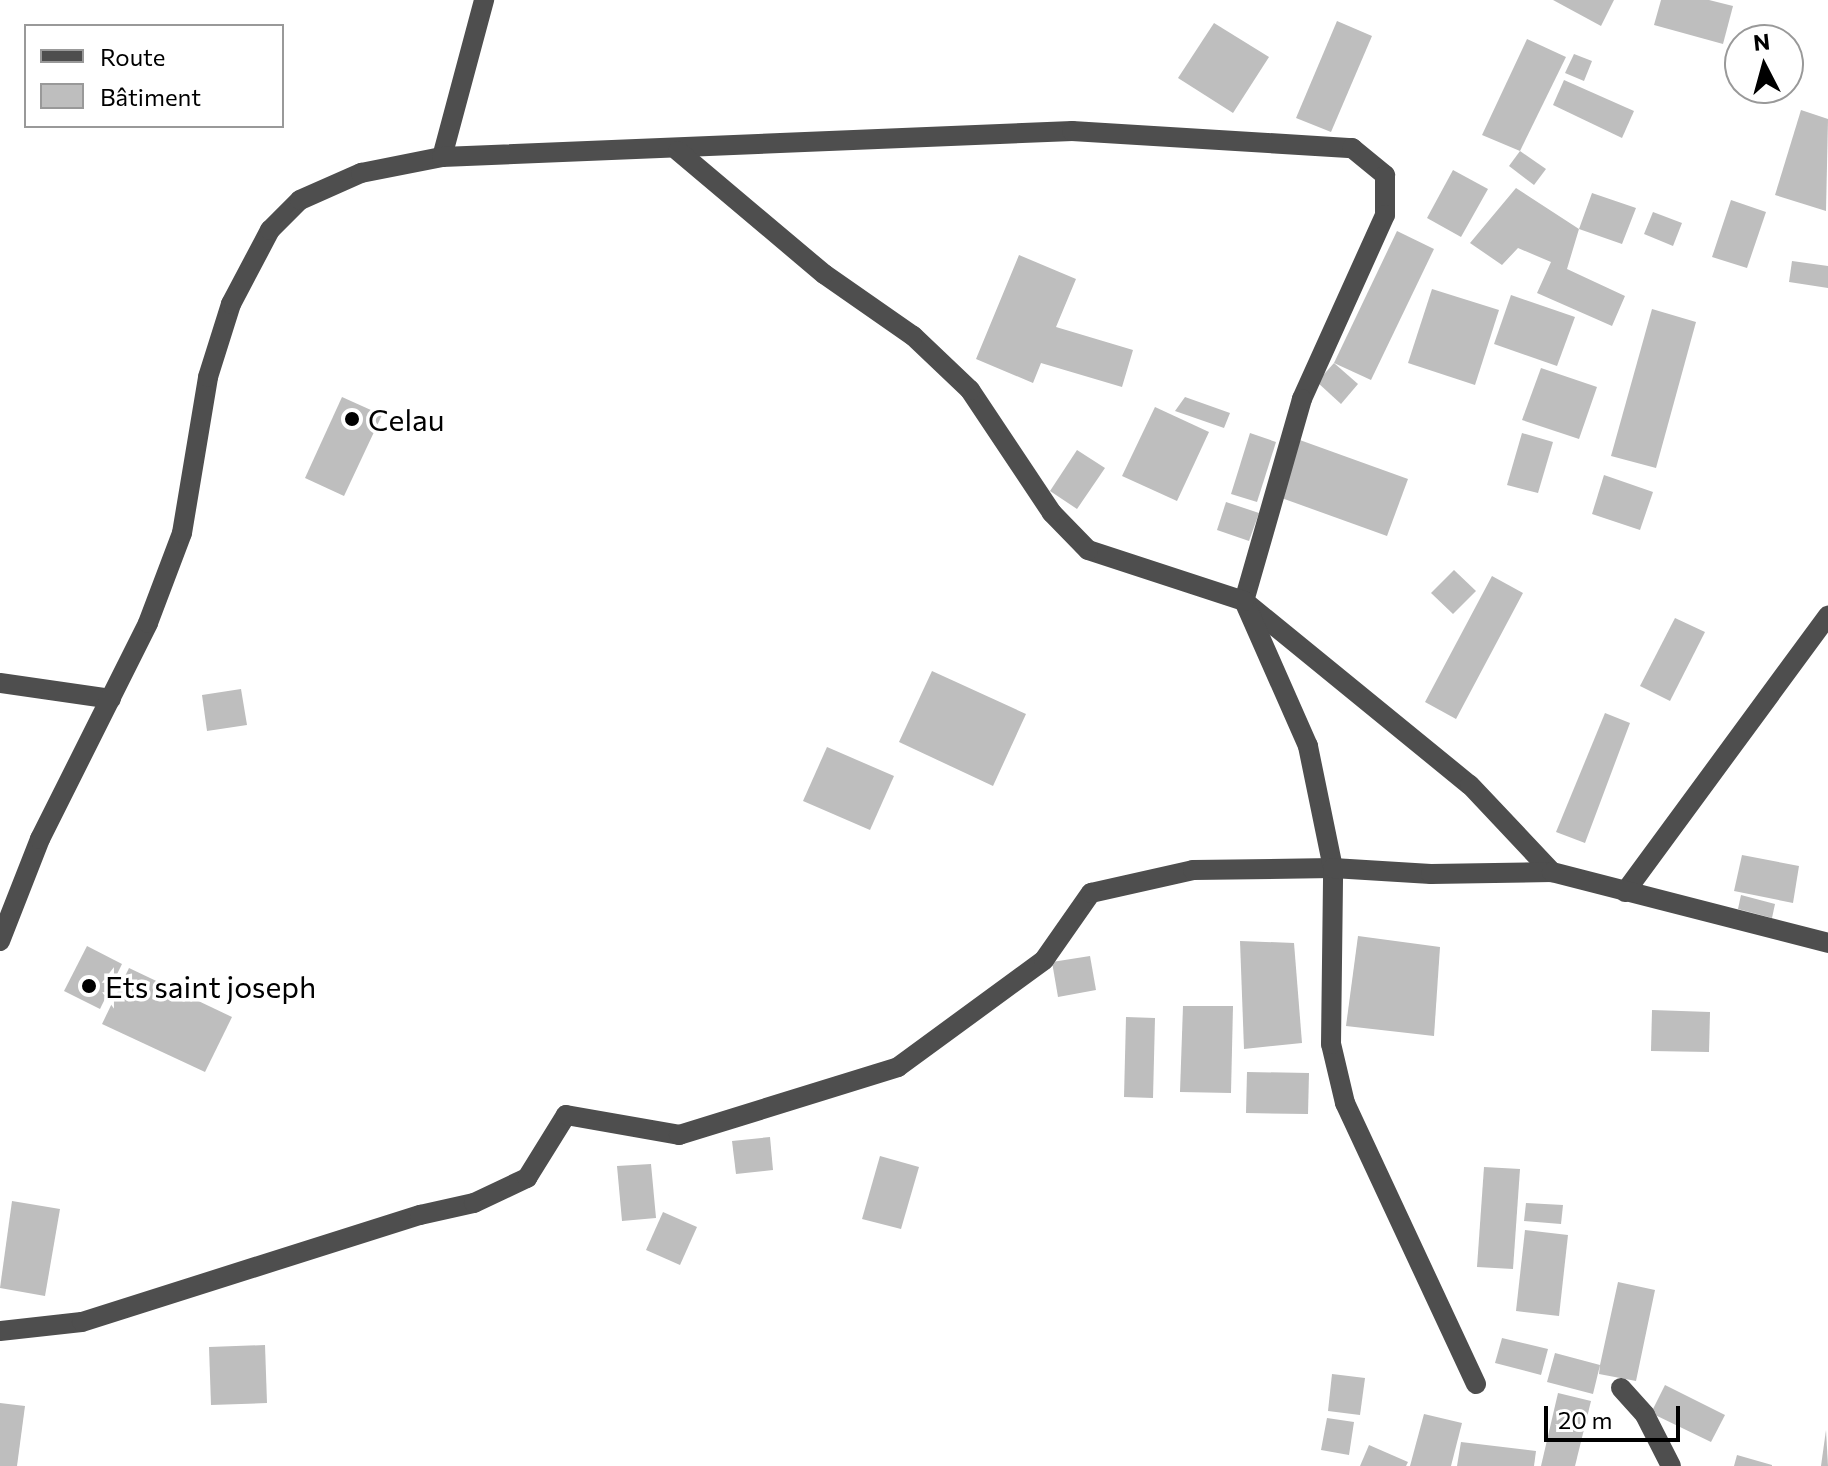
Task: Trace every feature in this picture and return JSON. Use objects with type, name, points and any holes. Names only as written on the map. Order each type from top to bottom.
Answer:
[{"type":"street","points":[[442,157],[484,0]]},
{"type":"street","points":[[0,941],[40,839],[148,623],[182,533],[208,377],[231,304],[270,230],[300,200],[361,173],[442,157],[678,151],[1072,131],[1352,148],[1385,175],[1385,215],[1302,399],[1244,601],[1308,746],[1333,868],[1331,1044],[1345,1103],[1476,1384]]},
{"type":"street","points":[[678,151],[824,274],[913,336],[970,390],[1052,513],[1088,550],[1244,601],[1470,785],[1552,872]]},
{"type":"street","points":[[1625,892],[1828,616]]},
{"type":"street","points":[[0,683],[111,699]]},
{"type":"street","points":[[0,1331],[82,1322],[420,1215],[474,1203],[527,1178],[566,1115],[679,1135],[898,1067],[1044,960],[1091,893],[1193,870],[1333,868],[1431,874],[1552,872],[1828,943]]},
{"type":"street","points":[[1621,1388],[1645,1415],[1671,1466]]},
{"type":"building","points":[[1553,0],[1614,0],[1601,26]]},
{"type":"building","points":[[1661,0],[1709,0],[1733,6],[1728,24],[1724,24],[1723,44],[1654,25]]},
{"type":"building","points":[[1337,21],[1372,36],[1331,132],[1296,118]]},
{"type":"building","points":[[1214,23],[1269,57],[1233,113],[1178,78]]},
{"type":"building","points":[[1527,39],[1566,57],[1520,151],[1482,135]]},
{"type":"building","points":[[1574,54],[1592,61],[1584,81],[1565,73]]},
{"type":"building","points":[[1564,80],[1634,111],[1622,138],[1553,105]]},
{"type":"building","points":[[1801,110],[1828,119],[1826,211],[1775,195]]},
{"type":"building","points":[[1520,151],[1546,169],[1534,185],[1509,166]]},
{"type":"building","points":[[1453,170],[1488,189],[1461,237],[1427,218]]},
{"type":"building","points":[[1516,188],[1579,229],[1567,269],[1625,296],[1612,326],[1537,293],[1551,262],[1518,248],[1502,265],[1470,243]]},
{"type":"building","points":[[1592,193],[1636,208],[1622,244],[1579,229]]},
{"type":"building","points":[[1731,200],[1766,212],[1747,268],[1712,257]]},
{"type":"building","points":[[1653,212],[1682,223],[1673,246],[1644,234]]},
{"type":"building","points":[[1397,231],[1434,249],[1371,380],[1334,363]]},
{"type":"building","points":[[1019,255],[1076,279],[1056,327],[1133,350],[1122,387],[1041,363],[1033,383],[976,359]]},
{"type":"building","points":[[1792,261],[1828,266],[1828,288],[1789,282]]},
{"type":"building","points":[[1432,289],[1499,310],[1475,385],[1408,363]]},
{"type":"building","points":[[1511,295],[1575,317],[1557,366],[1494,344]]},
{"type":"building","points":[[1652,309],[1696,322],[1656,468],[1611,456]]},
{"type":"building","points":[[1334,363],[1358,384],[1341,404],[1317,382]]},
{"type":"building","points":[[1541,368],[1597,387],[1579,439],[1522,420]]},
{"type":"building","points":[[342,397],[382,415],[344,496],[305,478]]},
{"type":"building","points":[[1185,397],[1230,413],[1224,428],[1175,411]]},
{"type":"building","points":[[1155,407],[1209,432],[1177,501],[1122,476]]},
{"type":"building","points":[[1250,433],[1276,442],[1257,502],[1231,494]]},
{"type":"building","points":[[1522,433],[1553,442],[1538,493],[1507,485]]},
{"type":"building","points":[[1297,439],[1408,479],[1387,536],[1276,496]]},
{"type":"building","points":[[1077,450],[1105,468],[1077,509],[1050,491]]},
{"type":"building","points":[[1604,475],[1653,492],[1640,530],[1592,514]]},
{"type":"building","points":[[1226,502],[1259,513],[1249,541],[1217,530]]},
{"type":"building","points":[[1454,570],[1476,591],[1453,614],[1431,593]]},
{"type":"building","points":[[1492,576],[1523,593],[1456,719],[1425,702]]},
{"type":"building","points":[[1675,618],[1705,632],[1670,701],[1640,686]]},
{"type":"building","points":[[932,671],[1026,714],[993,786],[899,742]]},
{"type":"building","points":[[241,689],[247,725],[207,731],[202,695]]},
{"type":"building","points":[[1605,713],[1630,723],[1585,843],[1556,832]]},
{"type":"building","points":[[827,747],[894,776],[870,830],[803,801]]},
{"type":"building","points":[[1742,855],[1799,866],[1793,903],[1734,891]]},
{"type":"building","points":[[1741,895],[1775,904],[1772,918],[1738,909]]},
{"type":"building","points":[[1358,936],[1440,947],[1434,1036],[1346,1026]]},
{"type":"building","points":[[1240,941],[1294,943],[1302,1043],[1244,1049]]},
{"type":"building","points":[[87,946],[122,964],[100,1009],[64,991]]},
{"type":"building","points":[[1090,956],[1096,990],[1058,997],[1052,962]]},
{"type":"building","points":[[129,968],[232,1017],[205,1072],[102,1024]]},
{"type":"building","points":[[1183,1006],[1233,1006],[1231,1093],[1180,1092]]},
{"type":"building","points":[[1652,1010],[1710,1012],[1709,1052],[1651,1051]]},
{"type":"building","points":[[1126,1017],[1155,1018],[1153,1098],[1124,1097]]},
{"type":"building","points":[[1247,1072],[1309,1073],[1308,1114],[1246,1113]]},
{"type":"building","points":[[770,1137],[773,1170],[736,1174],[732,1141]]},
{"type":"building","points":[[880,1156],[919,1167],[901,1229],[862,1219]]},
{"type":"building","points":[[651,1164],[656,1218],[622,1221],[617,1166]]},
{"type":"building","points":[[1484,1167],[1520,1169],[1513,1269],[1477,1267]]},
{"type":"building","points":[[12,1201],[60,1209],[45,1296],[0,1288]]},
{"type":"building","points":[[1526,1203],[1563,1205],[1561,1224],[1524,1221]]},
{"type":"building","points":[[663,1212],[697,1227],[680,1265],[646,1250]]},
{"type":"building","points":[[1525,1230],[1568,1235],[1559,1316],[1516,1311]]},
{"type":"building","points":[[1618,1282],[1655,1290],[1636,1381],[1599,1374]]},
{"type":"building","points":[[1502,1338],[1548,1349],[1541,1375],[1495,1363]]},
{"type":"building","points":[[265,1345],[267,1403],[211,1405],[209,1347]]},
{"type":"building","points":[[1555,1353],[1600,1365],[1593,1394],[1547,1382]]},
{"type":"building","points":[[1332,1374],[1365,1378],[1360,1415],[1328,1411]]},
{"type":"building","points":[[1665,1385],[1725,1415],[1711,1442],[1651,1413]]},
{"type":"building","points":[[1558,1393],[1591,1401],[1575,1466],[1541,1466]]},
{"type":"building","points":[[0,1403],[25,1406],[17,1466],[0,1466]]},
{"type":"building","points":[[1424,1414],[1462,1423],[1451,1466],[1410,1466]]},
{"type":"building","points":[[1327,1418],[1354,1422],[1349,1455],[1321,1450]]},
{"type":"building","points":[[1826,1430],[1828,1466],[1821,1466]]},
{"type":"building","points":[[1461,1442],[1536,1451],[1534,1466],[1457,1466]]},
{"type":"building","points":[[1369,1445],[1408,1462],[1406,1466],[1360,1466]]},
{"type":"building","points":[[1737,1455],[1772,1465],[1772,1466],[1734,1466]]},
{"type":"place","name":"Celau","points":[[352,419]]},
{"type":"place","name":"Ets saint joseph","points":[[89,986]]}]
